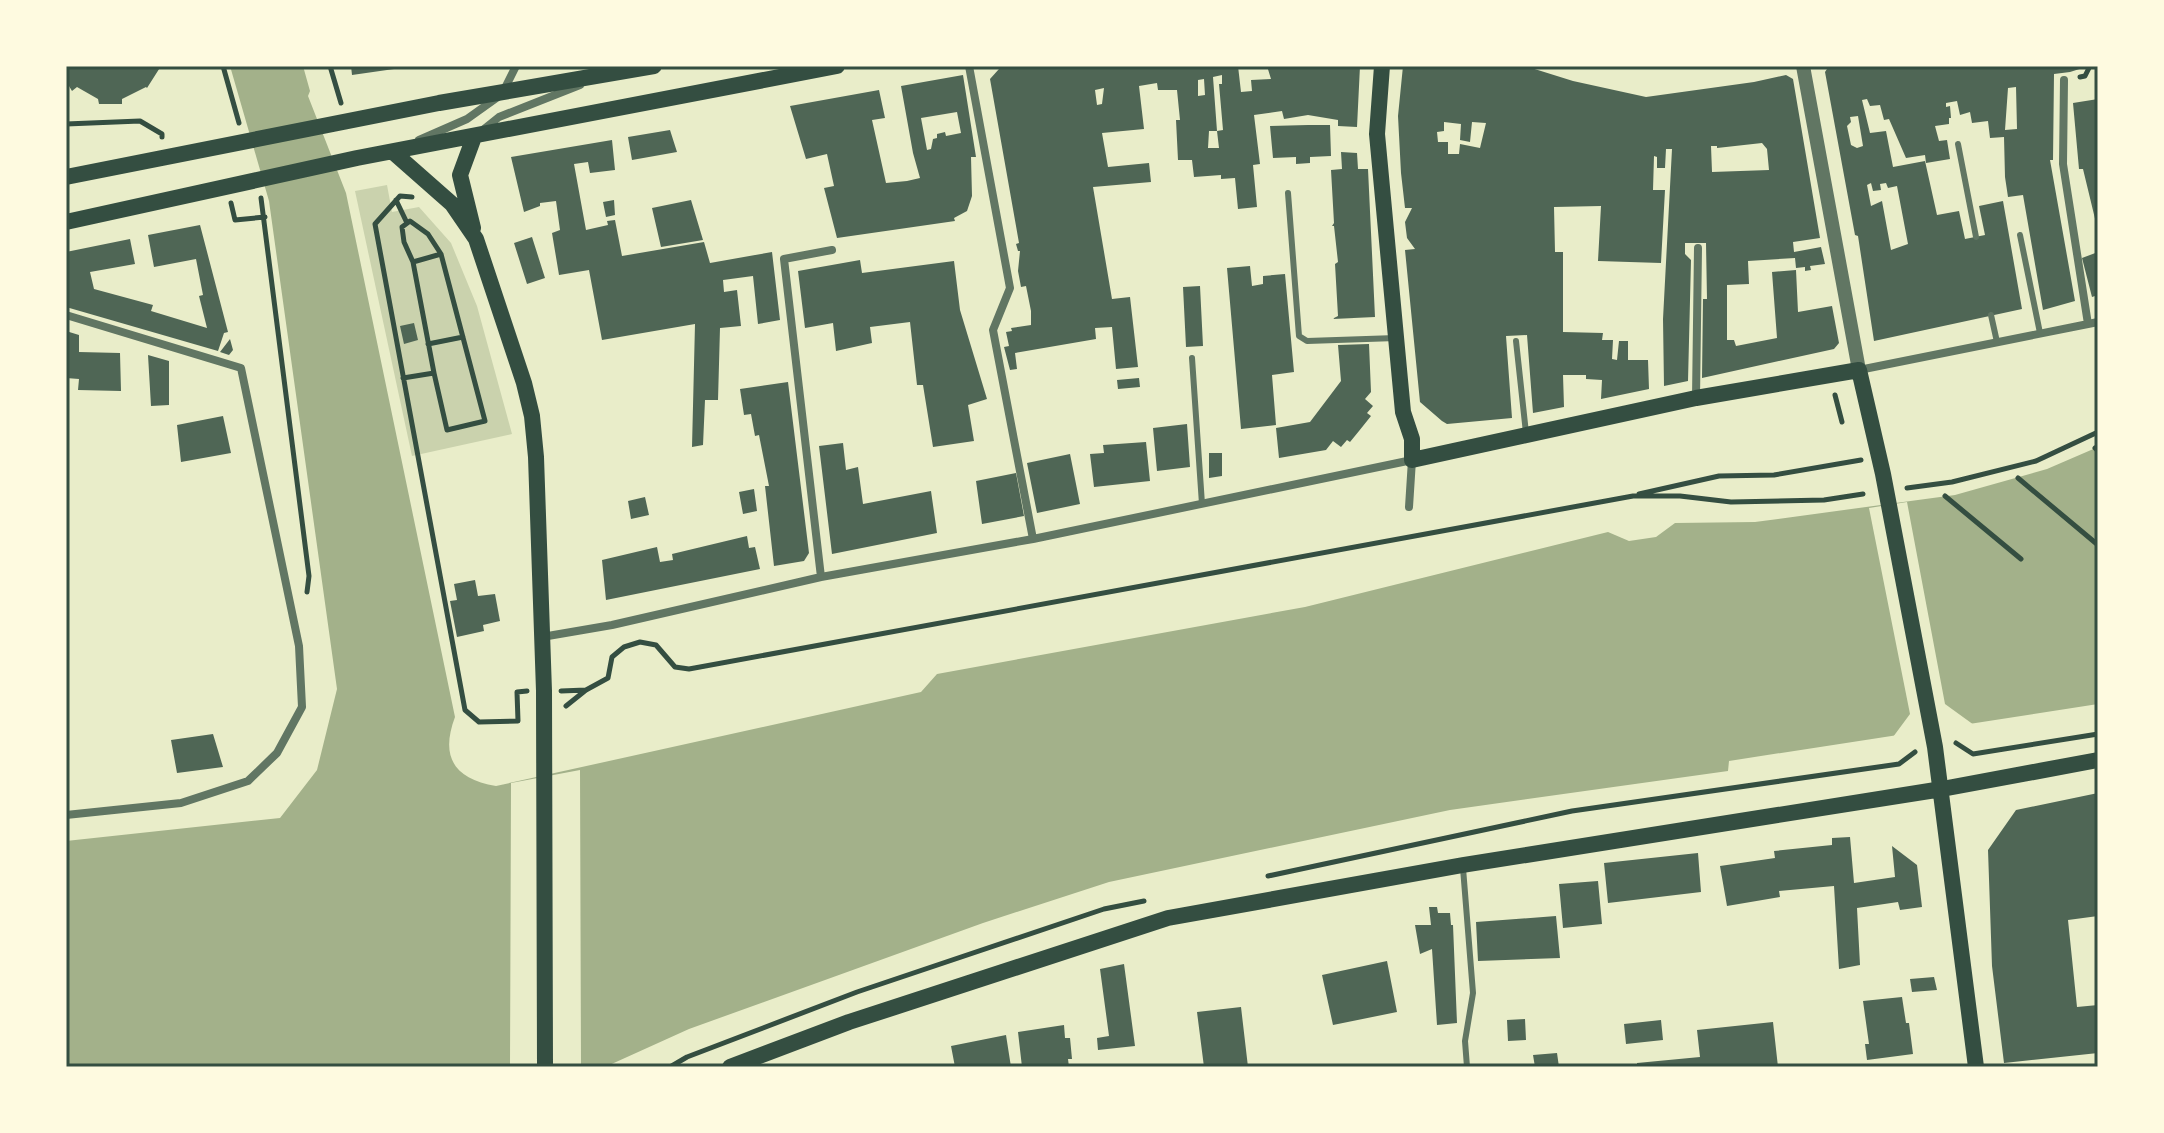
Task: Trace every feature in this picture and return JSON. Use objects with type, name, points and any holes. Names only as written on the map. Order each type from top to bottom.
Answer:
[{"type":"main road","points":[[66,177],[439,103],[502,94],[599,70],[654,66]]},
{"type":"main road","points":[[66,222],[357,158],[837,66]]},
{"type":"main road","points":[[1382,66],[1377,134],[1403,412],[1412,439],[1412,460],[1696,398],[1859,370],[1942,789],[1976,1067]]},
{"type":"main road","points":[[474,137],[460,175],[476,239],[532,416],[544,691],[545,1067]]},
{"type":"main road","points":[[393,152],[452,204],[476,239]]},
{"type":"main road","points":[[730,1067],[849,1022],[1168,918],[1463,865],[1942,789],[2098,760]]},
{"type":"street","points":[[393,152],[467,119],[502,94],[516,66]]},
{"type":"street","points":[[969,66],[1010,288],[993,330],[1033,539]]},
{"type":"street","points":[[1803,66],[1859,370],[2098,322]]},
{"type":"street","points":[[474,137],[499,117],[599,70]]},
{"type":"street","points":[[2064,80],[2063,164],[2088,324]]},
{"type":"street","points":[[1696,398],[1698,248]]},
{"type":"street","points":[[821,577],[784,259],[832,250]]},
{"type":"street","points":[[66,315],[241,368],[299,646],[302,707],[277,753],[248,781],[181,803],[66,815]]},
{"type":"street","points":[[542,637],[612,625],[821,577],[1033,539],[1412,460],[1409,507]]},
{"type":"lane","points":[[1958,144],[1976,237]]},
{"type":"lane","points":[[1288,193],[1299,336],[1307,341],[1396,338]]},
{"type":"lane","points":[[2020,235],[2040,333]]},
{"type":"lane","points":[[1991,315],[1997,342]]},
{"type":"lane","points":[[1516,341],[1526,435]]},
{"type":"lane","points":[[1192,358],[1202,504]]},
{"type":"lane","points":[[1463,865],[1473,993],[1465,1041],[1467,1067]]},
{"type":"path","points":[[330,66],[346,122]]},
{"type":"path","points":[[66,124],[140,121],[162,134],[167,157]]},
{"type":"path","points":[[431,186],[416,198],[400,196],[375,224],[465,710],[479,722],[518,721],[517,692],[586,690]]},
{"type":"path","points":[[228,188],[235,220],[265,217]]},
{"type":"path","points":[[396,200],[407,223]]},
{"type":"path","points":[[262,203],[309,576],[305,604]]},
{"type":"path","points":[[410,221],[428,234],[441,254],[485,421],[447,430],[413,262],[404,242],[402,227],[410,221]]},
{"type":"path","points":[[413,262],[441,254]]},
{"type":"path","points":[[428,344],[463,337]]},
{"type":"path","points":[[403,378],[434,373]]},
{"type":"path","points":[[1830,375],[1842,422]]},
{"type":"path","points":[[1907,488],[1952,482],[2036,461],[2098,432]]},
{"type":"path","points":[[564,715],[567,705],[608,678],[612,657],[624,647],[640,642],[656,645],[675,667],[689,669],[1630,497],[1719,476],[1774,475],[1856,461]]},
{"type":"path","points":[[2018,478],[2098,545]]},
{"type":"path","points":[[1630,497],[1680,496],[1731,502],[1824,500],[1863,494]]},
{"type":"path","points":[[1945,496],[2021,559]]},
{"type":"path","points":[[1956,742],[1973,754],[2098,734]]},
{"type":"shaded area","points":[[230,66],[303,66],[310,91],[308,96],[346,193],[455,717],[449,744],[450,755],[461,772],[482,783],[496,786],[921,692],[937,674],[1305,607],[1608,532],[1629,541],[1656,537],[1675,523],[1755,522],[1955,495],[2047,469],[2098,447],[2098,704],[1729,761],[1728,771],[1450,810],[1109,882],[983,923],[689,1029],[605,1067],[66,1067],[66,841],[280,818],[317,770],[337,689],[269,201]]},
{"type":"shaded area","points":[[387,185],[392,212],[419,207],[451,243],[477,306],[512,434],[412,456],[355,191]]},
{"type":"pier","points":[[1907,502],[1945,704],[1974,725],[1893,737],[1910,714],[1869,508]]},
{"type":"pier","points":[[580,770],[581,1067],[510,1067],[511,783]]},
{"type":"building","points":[[66,66],[161,66],[147,88],[122,99],[122,104],[99,104],[98,99],[77,87],[72,91],[66,81]]},
{"type":"building","points":[[351,66],[401,66],[401,68],[352,75]]},
{"type":"building","points":[[1016,66],[1238,66],[1241,92],[1252,91],[1251,80],[1271,79],[1267,66],[1360,66],[1357,127],[1338,126],[1338,120],[1308,115],[1284,119],[1282,111],[1254,115],[1260,164],[1253,165],[1257,207],[1238,209],[1235,178],[1221,179],[1221,175],[1194,177],[1192,160],[1178,160],[1176,120],[1180,120],[1177,90],[1158,90],[1157,83],[1139,86],[1144,129],[1102,133],[1108,167],[1149,163],[1151,182],[1093,187],[1112,299],[1130,297],[1138,367],[1116,369],[1112,327],[1095,328],[1096,339],[1015,353],[1017,369],[1010,370],[1004,347],[1009,346],[1006,332],[1012,331],[1011,328],[1031,325],[1031,311],[1026,286],[1021,287],[1018,271],[1020,251],[1016,244],[1019,243],[990,79],[999,69]],"holes":[[[1222,75],[1222,84],[1219,84],[1223,130],[1217,131],[1213,77]],[[1204,79],[1205,95],[1198,96],[1198,80]],[[1104,88],[1102,104],[1097,105],[1095,90]],[[1209,131],[1217,131],[1219,148],[1208,148]]]},
{"type":"building","points":[[1403,66],[1525,66],[1573,81],[1646,97],[1786,75],[1793,79],[1820,238],[1793,242],[1794,252],[1821,247],[1825,264],[1810,266],[1811,270],[1805,271],[1805,267],[1796,268],[1795,258],[1748,261],[1749,284],[1727,285],[1727,340],[1734,340],[1736,346],[1777,338],[1772,272],[1796,270],[1798,312],[1832,306],[1839,343],[1834,349],[1702,378],[1703,299],[1707,299],[1706,243],[1685,243],[1685,254],[1691,260],[1688,381],[1664,386],[1663,319],[1672,149],[1666,149],[1665,168],[1657,168],[1657,157],[1654,156],[1653,190],[1665,190],[1661,263],[1598,261],[1601,206],[1554,207],[1555,252],[1563,252],[1563,332],[1603,333],[1602,340],[1613,340],[1612,359],[1617,360],[1619,341],[1628,341],[1628,360],[1648,360],[1649,389],[1601,399],[1602,380],[1586,379],[1586,375],[1563,375],[1564,407],[1533,413],[1527,335],[1506,336],[1512,418],[1447,424],[1420,402],[1405,250],[1415,249],[1407,238],[1405,222],[1412,208],[1405,208],[1398,116]],"holes":[[[1444,122],[1461,124],[1460,140],[1470,142],[1472,122],[1486,123],[1480,148],[1460,144],[1459,154],[1448,154],[1448,142],[1438,142],[1437,132],[1444,131]],[[1762,143],[1767,149],[1769,170],[1712,172],[1711,146]]]},
{"type":"building","points":[[1829,66],[2089,66],[2054,74],[2053,160],[2050,160],[2075,301],[2043,310],[2023,195],[2008,197],[2004,137],[1990,138],[1988,121],[1972,123],[1970,112],[1960,115],[1957,101],[1946,103],[1946,107],[1950,106],[1949,124],[1935,126],[1939,141],[1947,140],[1950,159],[1926,163],[1925,155],[1906,158],[1889,119],[1884,120],[1880,105],[1870,106],[1867,99],[1862,100],[1870,133],[1886,131],[1893,167],[1925,161],[1937,215],[1959,211],[1965,239],[1985,235],[1979,206],[2003,201],[2022,309],[1874,341],[1858,236],[1855,235],[1825,72]],"holes":[[[2016,87],[2017,129],[2005,130],[2008,88]],[[1858,116],[1863,146],[1857,148],[1851,145],[1847,126],[1851,122],[1850,117]],[[1871,183],[1873,191],[1881,190],[1880,184],[1886,183],[1888,188],[1897,186],[1908,244],[1891,250],[1882,201],[1871,206],[1867,185]]]},
{"type":"building","points":[[963,75],[976,157],[971,157],[972,196],[967,211],[954,218],[955,221],[837,238],[824,188],[834,186],[827,154],[806,159],[790,106],[879,90],[885,118],[872,120],[886,183],[907,181],[920,178],[901,86]],"holes":[[[957,112],[961,133],[937,134],[931,149],[927,150],[921,118]]]},
{"type":"building","points":[[2098,99],[2097,227],[2083,169],[2079,169],[2073,103]]},
{"type":"building","points":[[1330,125],[1331,156],[1310,157],[1310,163],[1296,164],[1296,157],[1273,158],[1270,126]]},
{"type":"building","points":[[670,130],[677,152],[632,160],[628,137]]},
{"type":"building","points":[[612,140],[615,170],[590,173],[588,162],[574,164],[586,230],[608,225],[607,221],[615,220],[622,256],[704,242],[710,263],[772,252],[780,320],[758,324],[753,276],[723,280],[724,292],[737,290],[741,326],[720,328],[718,400],[705,400],[703,445],[692,447],[695,324],[602,340],[589,270],[559,275],[552,233],[560,230],[556,201],[540,203],[540,206],[524,212],[511,157]]},
{"type":"building","points":[[1341,152],[1357,153],[1358,169],[1368,169],[1375,317],[1332,319],[1338,316],[1335,264],[1338,262],[1332,226],[1331,170],[1342,169]]},
{"type":"building","points":[[614,200],[615,215],[606,217],[603,202]]},
{"type":"building","points":[[691,200],[703,240],[661,247],[652,208]]},
{"type":"building","points":[[200,225],[228,332],[224,333],[218,351],[66,307],[66,252],[130,239],[135,264],[90,272],[94,289],[153,305],[151,311],[207,328],[199,296],[203,295],[196,259],[154,267],[148,235]]},
{"type":"building","points":[[532,237],[545,278],[527,284],[514,243]]},
{"type":"building","points":[[2098,252],[2098,295],[2092,297],[2082,258]]},
{"type":"building","points":[[860,260],[862,273],[954,261],[960,310],[987,399],[968,405],[974,441],[933,447],[923,385],[917,385],[910,322],[870,327],[872,343],[836,351],[833,323],[805,328],[798,271]]},
{"type":"building","points":[[1250,266],[1252,286],[1263,284],[1263,276],[1285,274],[1294,372],[1272,375],[1276,425],[1241,429],[1227,268]]},
{"type":"building","points":[[1200,286],[1203,346],[1186,347],[1183,287]]},
{"type":"building","points":[[414,323],[418,340],[404,344],[400,326]]},
{"type":"building","points":[[66,331],[79,335],[79,352],[120,353],[121,391],[78,390],[79,379],[66,378]]},
{"type":"building","points":[[230,339],[233,350],[229,355],[220,352]]},
{"type":"building","points":[[1369,344],[1371,392],[1365,399],[1373,406],[1367,413],[1371,416],[1350,442],[1347,440],[1341,447],[1333,441],[1326,450],[1279,458],[1276,428],[1310,422],[1341,381],[1338,345]]},
{"type":"building","points":[[148,355],[169,361],[169,405],[151,406]]},
{"type":"building","points":[[1139,378],[1140,387],[1118,389],[1117,380]]},
{"type":"building","points":[[788,382],[809,553],[804,561],[774,566],[765,486],[769,486],[759,435],[755,436],[751,414],[744,415],[740,389]]},
{"type":"building","points":[[223,416],[231,453],[181,462],[177,425]]},
{"type":"building","points":[[1187,424],[1190,467],[1157,471],[1153,428]]},
{"type":"building","points":[[1146,442],[1150,481],[1094,487],[1090,454],[1104,453],[1103,445]]},
{"type":"building","points":[[843,443],[846,470],[858,467],[863,504],[931,491],[937,533],[832,554],[819,446]]},
{"type":"building","points":[[1209,453],[1222,453],[1222,476],[1209,478]]},
{"type":"building","points":[[1070,454],[1080,504],[1037,513],[1027,463]]},
{"type":"building","points":[[1016,473],[1024,516],[982,524],[976,481]]},
{"type":"building","points":[[754,489],[757,511],[743,514],[739,492]]},
{"type":"building","points":[[645,497],[649,515],[631,519],[628,501]]},
{"type":"building","points":[[747,536],[749,548],[755,547],[760,569],[606,600],[602,560],[657,547],[660,562],[673,560],[672,554]]},
{"type":"building","points":[[475,580],[478,596],[495,594],[500,621],[483,625],[484,631],[457,637],[450,601],[457,600],[454,584]]},
{"type":"building","points":[[213,734],[223,767],[177,773],[171,740]]},
{"type":"building","points":[[2098,793],[2098,916],[2068,920],[2077,1007],[2098,1005],[2098,1053],[2004,1063],[1992,966],[1988,850],[2016,810]]},
{"type":"building","points":[[1850,837],[1854,883],[1895,877],[1892,846],[1917,865],[1922,907],[1900,910],[1898,902],[1857,908],[1860,965],[1839,969],[1834,886],[1779,891],[1780,897],[1727,906],[1720,866],[1775,858],[1774,851],[1832,845],[1832,838]]},
{"type":"building","points":[[1698,853],[1701,892],[1608,903],[1604,863]]},
{"type":"building","points":[[1598,881],[1602,924],[1563,928],[1559,884]]},
{"type":"building","points":[[1429,907],[1437,907],[1438,913],[1450,913],[1453,925],[1457,1023],[1437,1025],[1432,949],[1420,954],[1415,925],[1431,925]]},
{"type":"building","points":[[1556,916],[1560,958],[1478,961],[1476,922]]},
{"type":"building","points":[[1387,961],[1397,1012],[1333,1025],[1322,975]]},
{"type":"building","points":[[1124,964],[1135,1046],[1098,1050],[1097,1038],[1109,1036],[1100,969]]},
{"type":"building","points":[[1934,977],[1937,990],[1912,992],[1910,979]]},
{"type":"building","points":[[1902,997],[1913,1054],[1867,1060],[1865,1044],[1869,1044],[1863,1001]]},
{"type":"building","points":[[1241,1007],[1248,1067],[1204,1067],[1197,1012]]},
{"type":"building","points":[[1525,1019],[1526,1040],[1508,1041],[1507,1020]]},
{"type":"building","points":[[1661,1020],[1663,1040],[1626,1044],[1624,1024]]},
{"type":"building","points":[[1773,1022],[1778,1067],[1637,1067],[1637,1063],[1700,1057],[1697,1030]]},
{"type":"building","points":[[1064,1025],[1065,1038],[1070,1038],[1072,1059],[1068,1059],[1069,1067],[1022,1067],[1018,1032]]},
{"type":"building","points":[[1006,1035],[1011,1067],[955,1067],[951,1046]]},
{"type":"building","points":[[1557,1053],[1559,1067],[1535,1067],[1533,1055]]}]
